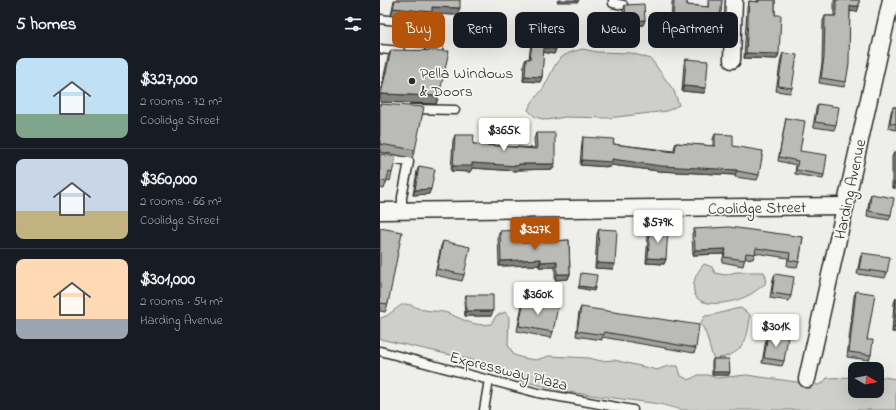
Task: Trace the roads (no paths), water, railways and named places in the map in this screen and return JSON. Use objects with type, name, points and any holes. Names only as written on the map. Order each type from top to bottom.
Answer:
[{"type":"street","points":[[732,60],[734,0]]},
{"type":"street","name":"Harding Avenue","points":[[807,379],[891,0]]},
{"type":"street","name":"Coolidge Street","points":[[380,211],[845,206]]},
{"type":"lane","points":[[613,0],[613,3],[623,5]]},
{"type":"lane","points":[[380,19],[440,26],[438,52],[433,54],[380,49]]},
{"type":"lane","points":[[404,108],[456,110]]},
{"type":"lane","points":[[380,157],[409,162],[402,197],[402,211]]},
{"type":"lane","name":"Expressway Plaza","points":[[380,351],[538,393],[633,410]]},
{"type":"lane","points":[[484,410],[489,380]]},
{"type":"place","name":"Pella Windows & Doors","points":[[412,81]]}]
